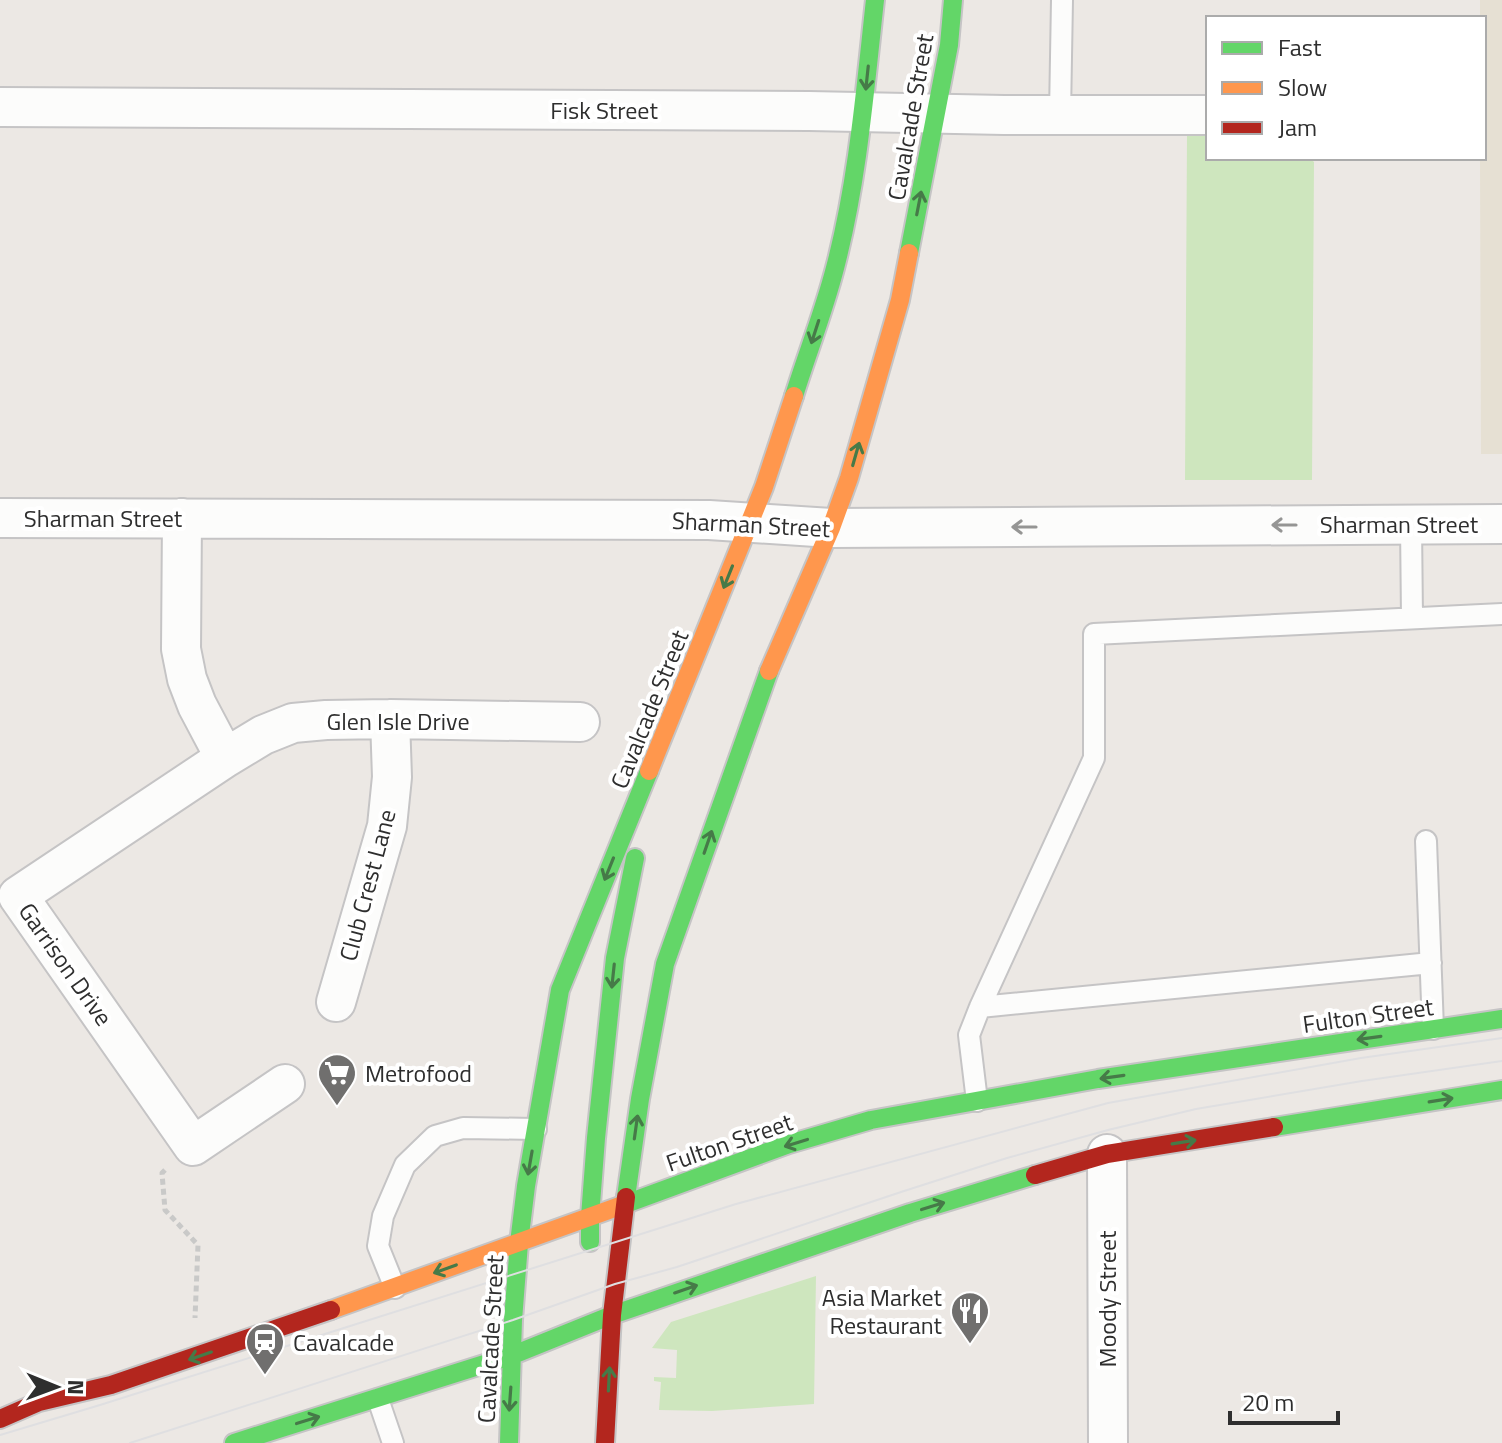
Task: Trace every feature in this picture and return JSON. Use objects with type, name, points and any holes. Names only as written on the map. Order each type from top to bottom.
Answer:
[{"type":"main road","name":"Cavalcade Street","points":[[509,1443],[519,1243],[560,990],[764,487],[835,269],[852,189],[875,0]]},
{"type":"main road","name":"Cavalcade Street","points":[[605,1443],[612,1315],[625,1204],[640,1099],[665,964],[761,690],[831,528],[849,478],[900,300],[937,114],[953,0]]},
{"type":"main road","points":[[592,1264],[590,1217],[615,958],[653,761]]},
{"type":"main road","name":"Fulton Street","points":[[0,1419],[39,1402],[111,1385],[192,1359],[789,1144],[871,1120],[1113,1077],[1502,1019]]},
{"type":"main road","points":[[234,1443],[513,1355],[612,1315],[910,1213],[1107,1154],[1502,1090]]},
{"type":"main road","points":[[594,1292],[612,1315]]},
{"type":"street","name":"Fisk Street","points":[[0,107],[1206,115]]},
{"type":"street","name":"Sharman Street","points":[[0,518],[709,520],[831,528],[1502,524]]},
{"type":"street","points":[[182,518],[181,649],[187,679],[197,705],[225,758]]},
{"type":"street","name":"Glen Isle Drive","points":[[225,758],[263,735],[293,723],[390,719],[580,722]]},
{"type":"street","name":"Club Crest Lane","points":[[336,1002],[387,826],[392,777],[390,719]]},
{"type":"street","name":"Garrison Drive","points":[[193,1146],[9,902],[225,758]]},
{"type":"street","points":[[193,1146],[285,1084]]},
{"type":"street","name":"Moody Street","points":[[1107,1154],[1108,1443]]},
{"type":"lane","points":[[1060,114],[1062,0]]},
{"type":"lane","points":[[1411,524],[1412,618]]},
{"type":"lane","points":[[977,1101],[969,1035],[1094,758],[1094,634],[1502,614]]},
{"type":"lane","points":[[1426,841],[1433,1029]]},
{"type":"lane","points":[[980,1007],[1431,963]]},
{"type":"lane","points":[[395,1288],[378,1246],[383,1216],[405,1165],[435,1136],[463,1128],[536,1129]]},
{"type":"lane","points":[[378,1399],[393,1443]]},
{"type":"path","points":[[192,1359],[198,1245],[165,1210],[162,1173],[193,1146]]},
{"type":"shaded area","points":[[1480,0],[1502,0],[1502,454],[1481,454],[1480,160],[1486,160],[1486,16],[1480,16]]},
{"type":"green space","points":[[1187,135],[1206,135],[1206,160],[1314,162],[1312,480],[1185,480]]},
{"type":"green space","points":[[816,1276],[814,1404],[712,1411],[659,1410],[661,1382],[654,1381],[654,1377],[676,1378],[677,1350],[652,1348],[671,1322]]},
{"type":"tram line","points":[[0,1435],[736,1204],[1108,1103],[1361,1058],[1502,1038]]},
{"type":"tram line","points":[[130,1443],[1007,1158],[1196,1109],[1502,1061]]},
{"type":"traffic: fast","points":[[794,396],[826,300],[850,202],[875,0]]},
{"type":"traffic: fast","points":[[909,253],[949,45],[953,0]]},
{"type":"traffic: fast","points":[[626,1197],[665,964],[769,671]]},
{"type":"traffic: fast","points":[[509,1443],[519,1243],[560,990],[649,771]]},
{"type":"traffic: fast","points":[[590,1242],[596,1138],[615,958],[635,858]]},
{"type":"traffic: fast","points":[[620,1206],[789,1144],[871,1120],[1098,1079],[1502,1019]]},
{"type":"traffic: fast","points":[[1274,1127],[1502,1090]]},
{"type":"traffic: fast","points":[[234,1443],[513,1355],[612,1315],[910,1213],[1035,1175]]},
{"type":"traffic: slow","points":[[769,671],[831,528],[849,478],[900,300],[909,253]]},
{"type":"traffic: slow","points":[[649,771],[764,487],[794,396]]},
{"type":"traffic: slow","points":[[331,1310],[620,1206]]},
{"type":"traffic: jam","points":[[1035,1175],[1107,1154],[1274,1127]]},
{"type":"traffic: jam","points":[[605,1443],[612,1315],[626,1197]]},
{"type":"traffic: jam","points":[[0,1419],[39,1402],[111,1385],[331,1310]]},
{"type":"place","name":"Metrofood","points":[[337,1107]]},
{"type":"place","name":"Asia Market Restaurant","points":[[970,1345]]},
{"type":"place","name":"Cavalcade","points":[[265,1376]]}]
